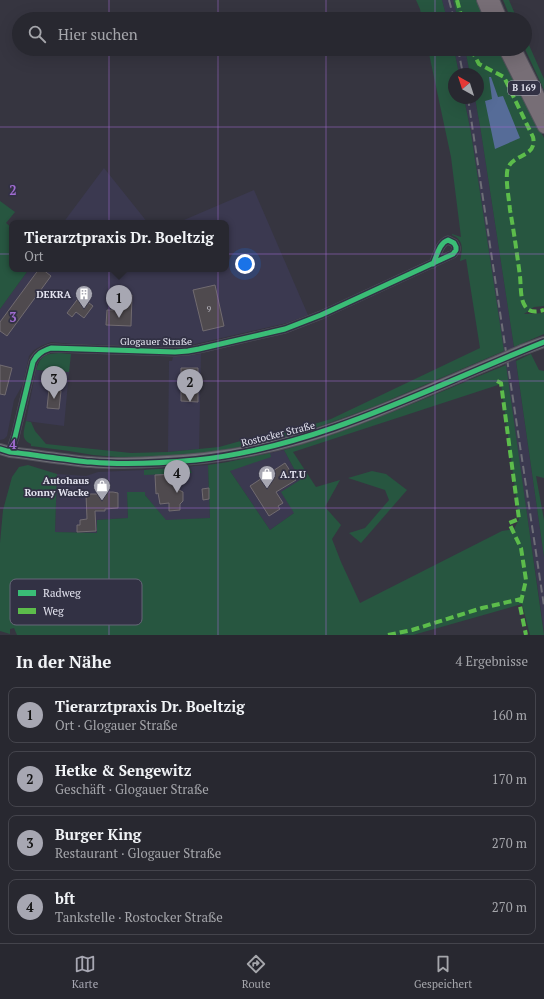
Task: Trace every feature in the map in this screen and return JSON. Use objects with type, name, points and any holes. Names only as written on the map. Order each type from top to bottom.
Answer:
[{"type":"highway","points":[[483,0],[488,12]]},
{"type":"highway","points":[[493,0],[499,12]]},
{"type":"highway","name":"B 169","points":[[508,56],[544,127]]},
{"type":"highway","name":"B 169","points":[[518,56],[544,107]]},
{"type":"street","name":"Glogauer Straße","points":[[5,451],[15,437],[33,362],[40,352],[52,348],[175,352],[199,349],[294,326],[433,264]]},
{"type":"street","name":"Rostocker Straße","points":[[5,451],[109,463],[166,462],[226,456],[275,446],[335,427],[544,342]]},
{"type":"shaded area","points":[[442,0],[453,0],[456,12],[445,12]]},
{"type":"shaded area","points":[[455,56],[466,56],[469,68],[458,68]]},
{"type":"shaded area","points":[[465,104],[476,104],[512,334],[544,557],[544,631],[471,133]]},
{"type":"shaded area","points":[[104,168],[146,220],[65,220]]},
{"type":"shaded area","points":[[254,190],[308,315],[287,323],[181,347],[51,342],[41,346],[34,350],[29,356],[23,384],[14,400],[7,436],[0,440],[0,309],[27,272],[229,272],[229,220],[184,220]]},
{"type":"shaded area","points":[[201,354],[199,449],[168,452],[169,361],[172,361],[173,357]]},
{"type":"shaded area","points":[[36,370],[69,372],[64,426],[26,421]]},
{"type":"shaded area","points":[[284,450],[300,480],[294,513],[270,530],[230,471],[228,462]]},
{"type":"shaded area","points":[[208,465],[210,518],[166,521],[145,495],[127,492],[128,518],[97,520],[97,533],[55,532],[57,474],[86,476],[98,472]]},
{"type":"green space","points":[[416,0],[442,0],[445,12],[421,12]]},
{"type":"green space","points":[[453,0],[477,0],[482,12],[456,12]]},
{"type":"green space","points":[[503,0],[509,0],[514,12],[508,12]]},
{"type":"green space","points":[[532,52],[544,79],[544,90],[528,56],[532,56]]},
{"type":"green space","points":[[429,56],[455,56],[458,68],[448,68],[448,104],[465,104],[471,133],[504,351],[373,407],[297,434],[261,443],[199,454],[130,458],[93,455],[31,446],[31,444],[25,440],[24,431],[26,421],[31,422],[35,431],[46,444],[131,453],[168,452],[219,447],[255,437],[274,436],[331,419],[480,348],[466,259],[460,261],[462,246],[459,240],[452,234],[461,237],[451,157]]},
{"type":"green space","points":[[466,56],[501,56],[544,138],[544,306],[534,307],[524,314],[544,313],[544,334],[514,347],[476,104],[484,104],[484,68],[469,68]]},
{"type":"green space","points":[[0,201],[15,212],[6,223],[9,226],[9,272],[27,272],[0,309]]},
{"type":"green space","points":[[59,353],[71,354],[69,372],[36,370],[46,355]]},
{"type":"green space","points":[[531,354],[539,370],[544,371],[544,478],[536,476],[544,520],[544,557],[516,361]]},
{"type":"green space","points":[[506,365],[544,635],[530,635],[522,604],[413,635],[17,635],[14,628],[10,629],[10,634],[0,631],[0,543],[3,510],[12,477],[19,467],[28,465],[57,474],[55,532],[97,533],[97,520],[128,518],[127,492],[145,492],[145,495],[166,520],[210,518],[208,465],[270,453],[271,457],[230,471],[270,530],[294,513],[281,492],[300,480],[284,450],[340,432]],"holes":[[[501,384],[519,519],[514,529],[502,531],[360,603],[332,539],[341,525],[325,507],[340,480],[316,487],[293,452]]]},
{"type":"green space","points":[[189,467],[192,473],[144,475],[144,470]]},
{"type":"green space","points":[[372,471],[386,474],[407,490],[361,543],[349,533],[365,528],[389,500],[385,490],[348,478]]},
{"type":"water","points":[[489,77],[491,77],[498,97],[503,96],[520,138],[495,149],[485,101],[492,99]]},
{"type":"building","points":[[37,272],[46,272],[51,276],[7,336],[0,331],[0,322]]},
{"type":"building","points":[[215,285],[224,326],[203,331],[193,290]]},
{"type":"building","points":[[114,295],[132,295],[131,326],[106,325],[107,310],[114,310]]},
{"type":"building","points":[[80,296],[93,306],[84,318],[76,312],[72,317],[67,313]]},
{"type":"building","points":[[0,365],[12,368],[5,395],[0,394]]},
{"type":"building","points":[[181,368],[198,368],[198,402],[181,401]]},
{"type":"building","points":[[49,389],[61,391],[59,409],[47,408]]},
{"type":"building","name":"A.T.U","points":[[285,463],[296,480],[276,492],[283,503],[278,506],[280,509],[269,516],[250,486]]},
{"type":"building","points":[[179,474],[179,490],[183,492],[183,501],[180,504],[180,510],[169,511],[169,503],[160,504],[158,493],[156,494],[155,475]]},
{"type":"building","points":[[209,488],[209,499],[203,500],[202,489]]},
{"type":"building","name":"Autohaus Ronny Wacke","points":[[108,492],[118,493],[118,508],[105,509],[105,511],[95,511],[96,531],[77,532],[77,525],[80,525],[80,520],[87,519],[86,494],[104,494]]},
{"type":"railway","points":[[449,0],[452,12]]},
{"type":"railway","points":[[459,56],[462,68]]},
{"type":"railway","points":[[469,104],[544,606]]},
{"type":"marked path","points":[[457,0],[460,12]]},
{"type":"marked path","points":[[475,56],[479,64],[504,77],[533,137],[531,149],[512,162],[509,167],[507,182],[522,300],[525,306],[531,311],[544,310]]},
{"type":"marked path","points":[[497,381],[501,383],[519,519],[509,523],[521,548],[526,580],[520,606],[526,635]]},
{"type":"marked path","points":[[388,635],[412,630],[482,608],[521,599]]},
{"type":"cycle path","points":[[10,452],[33,362],[38,355],[45,350],[51,348],[175,352],[199,349],[285,329],[321,315],[453,254],[456,250],[454,243],[448,240],[442,244],[434,261],[433,264]]},
{"type":"cycle path","points":[[0,449],[10,452],[81,461],[117,463],[196,460],[242,453],[330,429],[374,413],[544,342]]},
{"type":"place","name":"DEKRA","points":[[84,309]]},
{"type":"place","name":"Tierarztpraxis Dr. Boeltzig","points":[[119,318]]},
{"type":"place","name":"Burger King","points":[[54,399]]},
{"type":"place","name":"Hetke & Sengewitz","points":[[190,402]]},
{"type":"place","name":"A.T.U","points":[[267,489]]},
{"type":"place","name":"bft","points":[[177,493]]},
{"type":"place","name":"Autohaus Ronny Wacke","points":[[102,501]]}]
